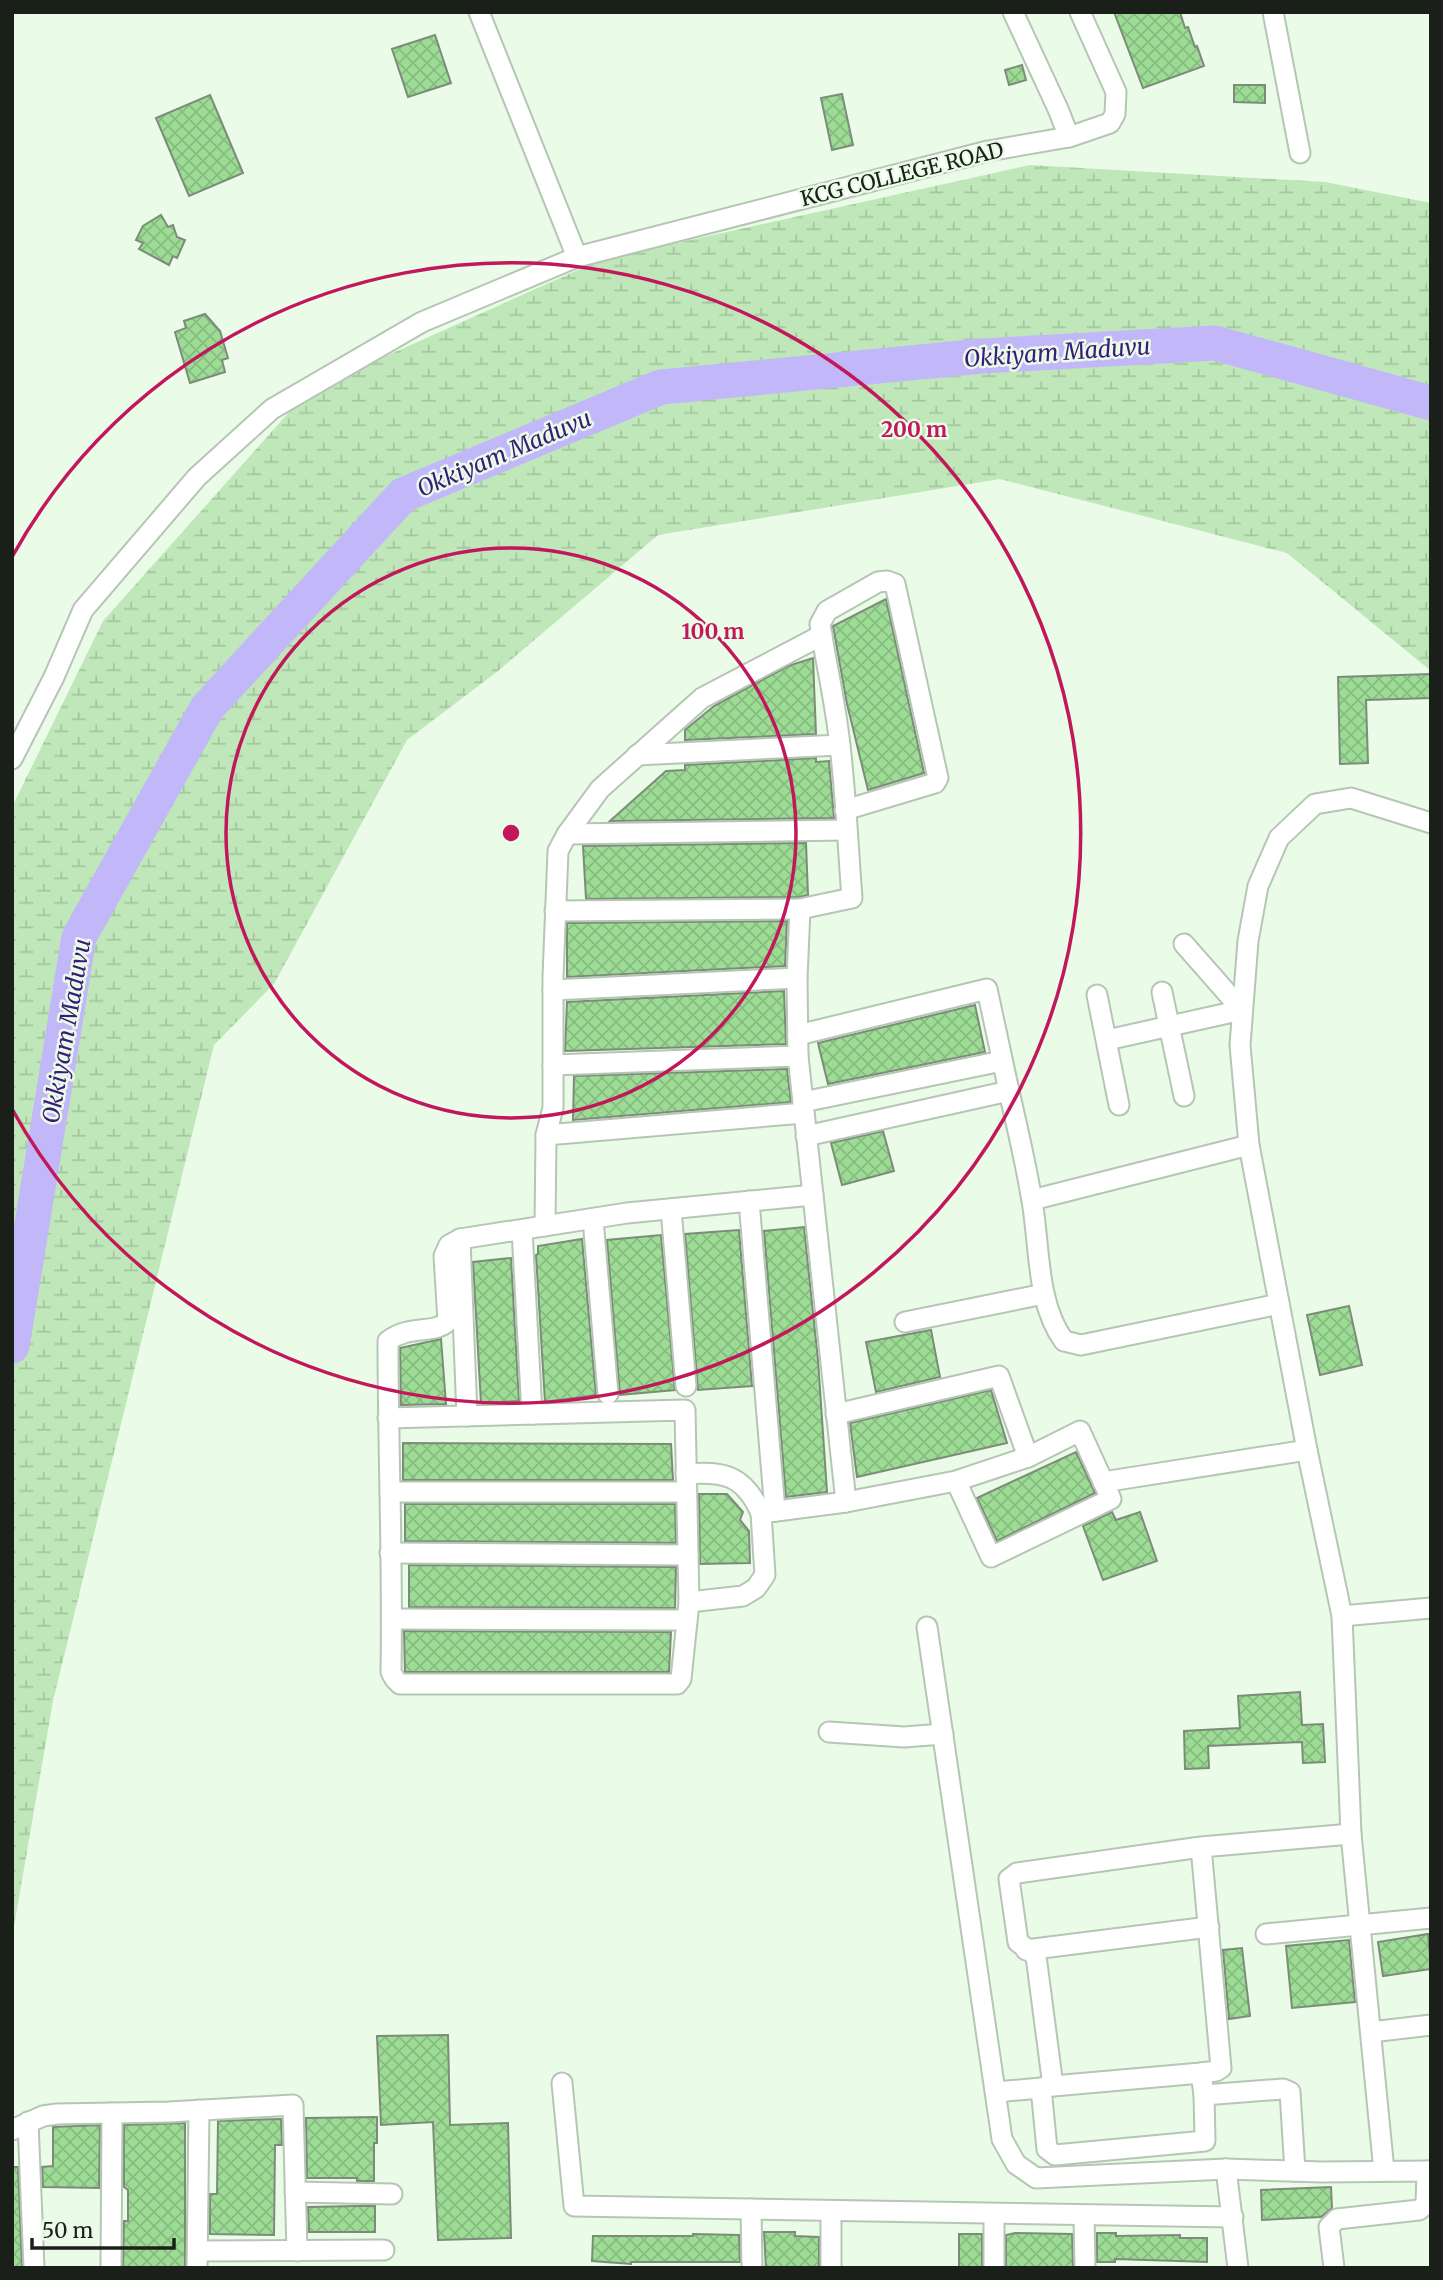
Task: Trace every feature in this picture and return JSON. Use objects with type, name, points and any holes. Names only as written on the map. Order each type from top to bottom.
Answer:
[{"type":"street","points":[[479,12],[577,257]]},
{"type":"street","points":[[1013,12],[1069,137]]},
{"type":"street","name":"KCG COLLEGE ROAD","points":[[12,759],[19,733],[54,677],[83,610],[197,477],[272,409],[422,322],[577,257],[988,151],[1069,137],[1110,124],[1115,114],[1116,92],[1080,12]]},
{"type":"street","points":[[1273,12],[1300,153]]},
{"type":"street","points":[[555,911],[800,909],[852,898],[846,830],[840,745],[820,624],[827,611],[878,582],[887,581],[895,584],[938,778],[935,783],[845,810]]},
{"type":"street","points":[[545,1226],[546,1135],[553,1108],[553,990],[558,851],[600,789],[702,698],[822,635]]},
{"type":"street","points":[[636,755],[840,745]]},
{"type":"street","points":[[1384,2171],[1351,1834],[1342,1616],[1307,1450],[1250,1145],[1240,1045],[1248,941],[1258,886],[1279,838],[1315,804],[1351,798],[1431,823]]},
{"type":"street","points":[[567,834],[846,830]]},
{"type":"street","points":[[800,909],[798,1056],[846,1502]]},
{"type":"street","points":[[1184,944],[1242,1010]]},
{"type":"street","points":[[553,990],[797,978]]},
{"type":"street","points":[[798,1035],[987,989],[996,1063],[1009,1091],[1032,1200],[1044,1294],[1053,1327],[1064,1341],[1081,1345],[1279,1304]]},
{"type":"street","points":[[1162,992],[1184,1096]]},
{"type":"street","points":[[1097,995],[1119,1105]]},
{"type":"street","points":[[1107,1040],[1242,1010]]},
{"type":"street","points":[[553,1065],[798,1056]]},
{"type":"street","points":[[546,1135],[804,1107],[996,1063]]},
{"type":"street","points":[[806,1136],[1009,1091]]},
{"type":"street","points":[[1032,1200],[1250,1145]]},
{"type":"street","points":[[388,1418],[685,1410],[688,1611],[681,1679],[677,1684],[400,1684],[391,1672],[392,1619],[388,1418],[388,1341],[405,1331],[437,1327],[448,1321],[444,1256],[449,1245],[460,1240],[671,1209],[813,1195]]},
{"type":"street","points":[[392,1619],[688,1611],[743,1595],[756,1588],[765,1575],[768,1512],[749,1200]]},
{"type":"street","points":[[671,1209],[686,1385]]},
{"type":"street","points":[[593,1219],[608,1394]]},
{"type":"street","points":[[522,1230],[531,1414]]},
{"type":"street","points":[[460,1240],[467,1416]]},
{"type":"street","points":[[905,1322],[1044,1294]]},
{"type":"street","points":[[836,1414],[999,1377],[1028,1457]]},
{"type":"street","points":[[768,1512],[846,1502],[956,1481],[1028,1457],[1080,1431],[1111,1499],[991,1557],[956,1481]]},
{"type":"street","points":[[1103,1482],[1307,1450]]},
{"type":"street","points":[[390,1492],[686,1483],[715,1472],[732,1477],[768,1512]]},
{"type":"street","points":[[390,1553],[688,1555]]},
{"type":"street","points":[[1342,1616],[1431,1608]]},
{"type":"street","points":[[927,1627],[1002,2139],[1016,2164],[1036,2178],[1226,2169],[1295,2172],[1429,2171],[1425,2210],[1337,2219],[1329,2227],[1334,2268]]},
{"type":"street","points":[[830,1732],[904,1737],[943,1734]]},
{"type":"street","points":[[1201,2073],[1205,2141],[1055,2155],[1047,2149],[1047,2087],[1036,1956],[1018,1942],[1009,1879],[1017,1873],[1201,1847],[1351,1834]]},
{"type":"street","points":[[996,2092],[1201,2073],[1221,2068],[1201,1847]]},
{"type":"street","points":[[1266,1934],[1431,1917]]},
{"type":"street","points":[[1026,1950],[1209,1927]]},
{"type":"street","points":[[1371,2032],[1431,2025]]},
{"type":"street","points":[[562,2083],[574,2206],[1233,2217]]},
{"type":"street","points":[[1204,2095],[1283,2089],[1290,2092],[1295,2172]]},
{"type":"street","points":[[34,2268],[20,2126],[43,2116],[57,2114],[293,2105],[297,2251]]},
{"type":"street","points":[[199,2110],[198,2259],[297,2251],[384,2250]]},
{"type":"street","points":[[111,2268],[112,2113]]},
{"type":"street","points":[[1226,2169],[1238,2268]]},
{"type":"street","points":[[295,2192],[391,2194]]},
{"type":"street","points":[[751,2209],[752,2268]]},
{"type":"street","points":[[831,2211],[831,2268]]},
{"type":"street","points":[[994,2215],[994,2268]]},
{"type":"street","points":[[1084,2216],[1085,2268]]},
{"type":"green space","points":[[1030,165],[1325,182],[1431,203],[1431,671],[1287,553],[1000,479],[658,535],[498,671],[407,740],[274,984],[214,1045],[53,1701],[12,1938],[12,807],[103,621],[308,391],[600,260]]},
{"type":"building","points":[[1114,12],[1180,12],[1204,66],[1143,88]]},
{"type":"building","points":[[435,35],[451,83],[408,97],[392,49]]},
{"type":"building","points":[[1022,65],[1026,80],[1009,85],[1005,70]]},
{"type":"building","points":[[1234,85],[1265,85],[1265,103],[1234,102]]},
{"type":"building","points":[[842,94],[853,145],[832,150],[821,98]]},
{"type":"building","points":[[210,95],[243,173],[189,196],[156,118]]},
{"type":"building","points":[[161,215],[168,227],[173,225],[177,237],[185,240],[177,258],[173,256],[169,265],[139,249],[143,243],[136,240],[143,226]]},
{"type":"building","points":[[205,314],[220,331],[228,358],[222,360],[225,372],[190,383],[175,332],[186,328],[184,321]]},
{"type":"building","points":[[886,599],[924,773],[868,790],[847,704],[833,626]]},
{"type":"building","points":[[813,658],[816,734],[685,740],[685,730],[714,706],[788,666]]},
{"type":"building","points":[[1431,674],[1431,698],[1366,700],[1368,763],[1340,764],[1338,677]]},
{"type":"building","points":[[816,758],[816,762],[829,761],[834,818],[610,821],[666,771],[685,770],[685,765]]},
{"type":"building","points":[[806,843],[808,895],[586,899],[583,846]]},
{"type":"building","points":[[787,921],[785,966],[567,977],[567,923]]},
{"type":"building","points":[[784,991],[786,1044],[565,1051],[567,1002]]},
{"type":"building","points":[[975,1005],[985,1052],[828,1084],[818,1043]]},
{"type":"building","points":[[787,1069],[791,1102],[573,1120],[574,1076]]},
{"type":"building","points":[[883,1131],[894,1171],[842,1185],[831,1143]]},
{"type":"building","points":[[804,1227],[818,1360],[827,1492],[786,1497],[764,1231]]},
{"type":"building","points":[[739,1230],[752,1386],[698,1390],[685,1234]]},
{"type":"building","points":[[661,1235],[675,1390],[620,1395],[607,1240]]},
{"type":"building","points":[[582,1239],[596,1395],[545,1402],[536,1255],[538,1246]]},
{"type":"building","points":[[511,1258],[519,1401],[481,1403],[473,1262]]},
{"type":"building","points":[[1349,1306],[1362,1365],[1320,1375],[1307,1315]]},
{"type":"building","points":[[931,1330],[940,1377],[876,1392],[866,1342]]},
{"type":"building","points":[[441,1339],[446,1404],[401,1405],[400,1348]]},
{"type":"building","points":[[991,1390],[1007,1443],[857,1477],[850,1423]]},
{"type":"building","points":[[403,1443],[671,1444],[673,1480],[403,1480]]},
{"type":"building","points":[[1076,1452],[1095,1493],[997,1541],[977,1498]]},
{"type":"building","points":[[699,1494],[727,1494],[743,1512],[740,1520],[749,1531],[750,1563],[700,1564]]},
{"type":"building","points":[[405,1504],[675,1504],[676,1543],[405,1541]]},
{"type":"building","points":[[1112,1512],[1116,1520],[1140,1512],[1157,1561],[1103,1580],[1083,1526]]},
{"type":"building","points":[[409,1565],[676,1567],[675,1608],[409,1607]]},
{"type":"building","points":[[404,1631],[671,1632],[669,1672],[405,1672]]},
{"type":"building","points":[[1300,1692],[1302,1725],[1323,1724],[1325,1762],[1303,1763],[1302,1742],[1208,1746],[1209,1768],[1185,1769],[1184,1731],[1240,1728],[1238,1696]]},
{"type":"building","points":[[1428,1934],[1431,1969],[1383,1976],[1378,1942]]},
{"type":"building","points":[[1349,1940],[1355,2002],[1292,2008],[1286,1946]]},
{"type":"building","points":[[1242,1948],[1250,2016],[1229,2019],[1223,1950]]},
{"type":"building","points":[[448,2035],[450,2125],[508,2123],[511,2238],[438,2240],[433,2122],[381,2125],[377,2036]]},
{"type":"building","points":[[377,2117],[374,2181],[357,2181],[357,2178],[307,2178],[306,2118]]},
{"type":"building","points":[[281,2119],[282,2145],[275,2145],[274,2235],[210,2234],[210,2194],[217,2194],[218,2121]]},
{"type":"building","points":[[185,2123],[185,2268],[123,2268],[124,2221],[128,2221],[128,2190],[124,2187],[124,2125]]},
{"type":"building","points":[[100,2125],[99,2188],[43,2187],[42,2167],[53,2166],[53,2127]]},
{"type":"building","points":[[12,2167],[18,2167],[22,2267],[12,2267]]},
{"type":"building","points":[[1331,2187],[1332,2208],[1321,2217],[1262,2220],[1261,2190]]},
{"type":"building","points":[[375,2206],[375,2232],[309,2232],[308,2207]]},
{"type":"building","points":[[764,2232],[795,2232],[795,2236],[819,2237],[819,2268],[766,2268]]},
{"type":"building","points":[[1097,2233],[1116,2233],[1116,2236],[1180,2235],[1180,2238],[1207,2238],[1207,2262],[1115,2259],[1115,2262],[1097,2262]]},
{"type":"building","points":[[959,2234],[982,2234],[982,2268],[959,2268]]},
{"type":"building","points":[[1072,2234],[1073,2268],[1006,2268],[1006,2235]]},
{"type":"building","points":[[739,2235],[740,2262],[631,2264],[592,2261],[593,2236]]},
{"type":"waterway","name":"Okkiyam Maduvu","points":[[12,1346],[79,937],[207,708],[403,495],[661,387],[982,356],[1215,343],[1431,403]]}]
